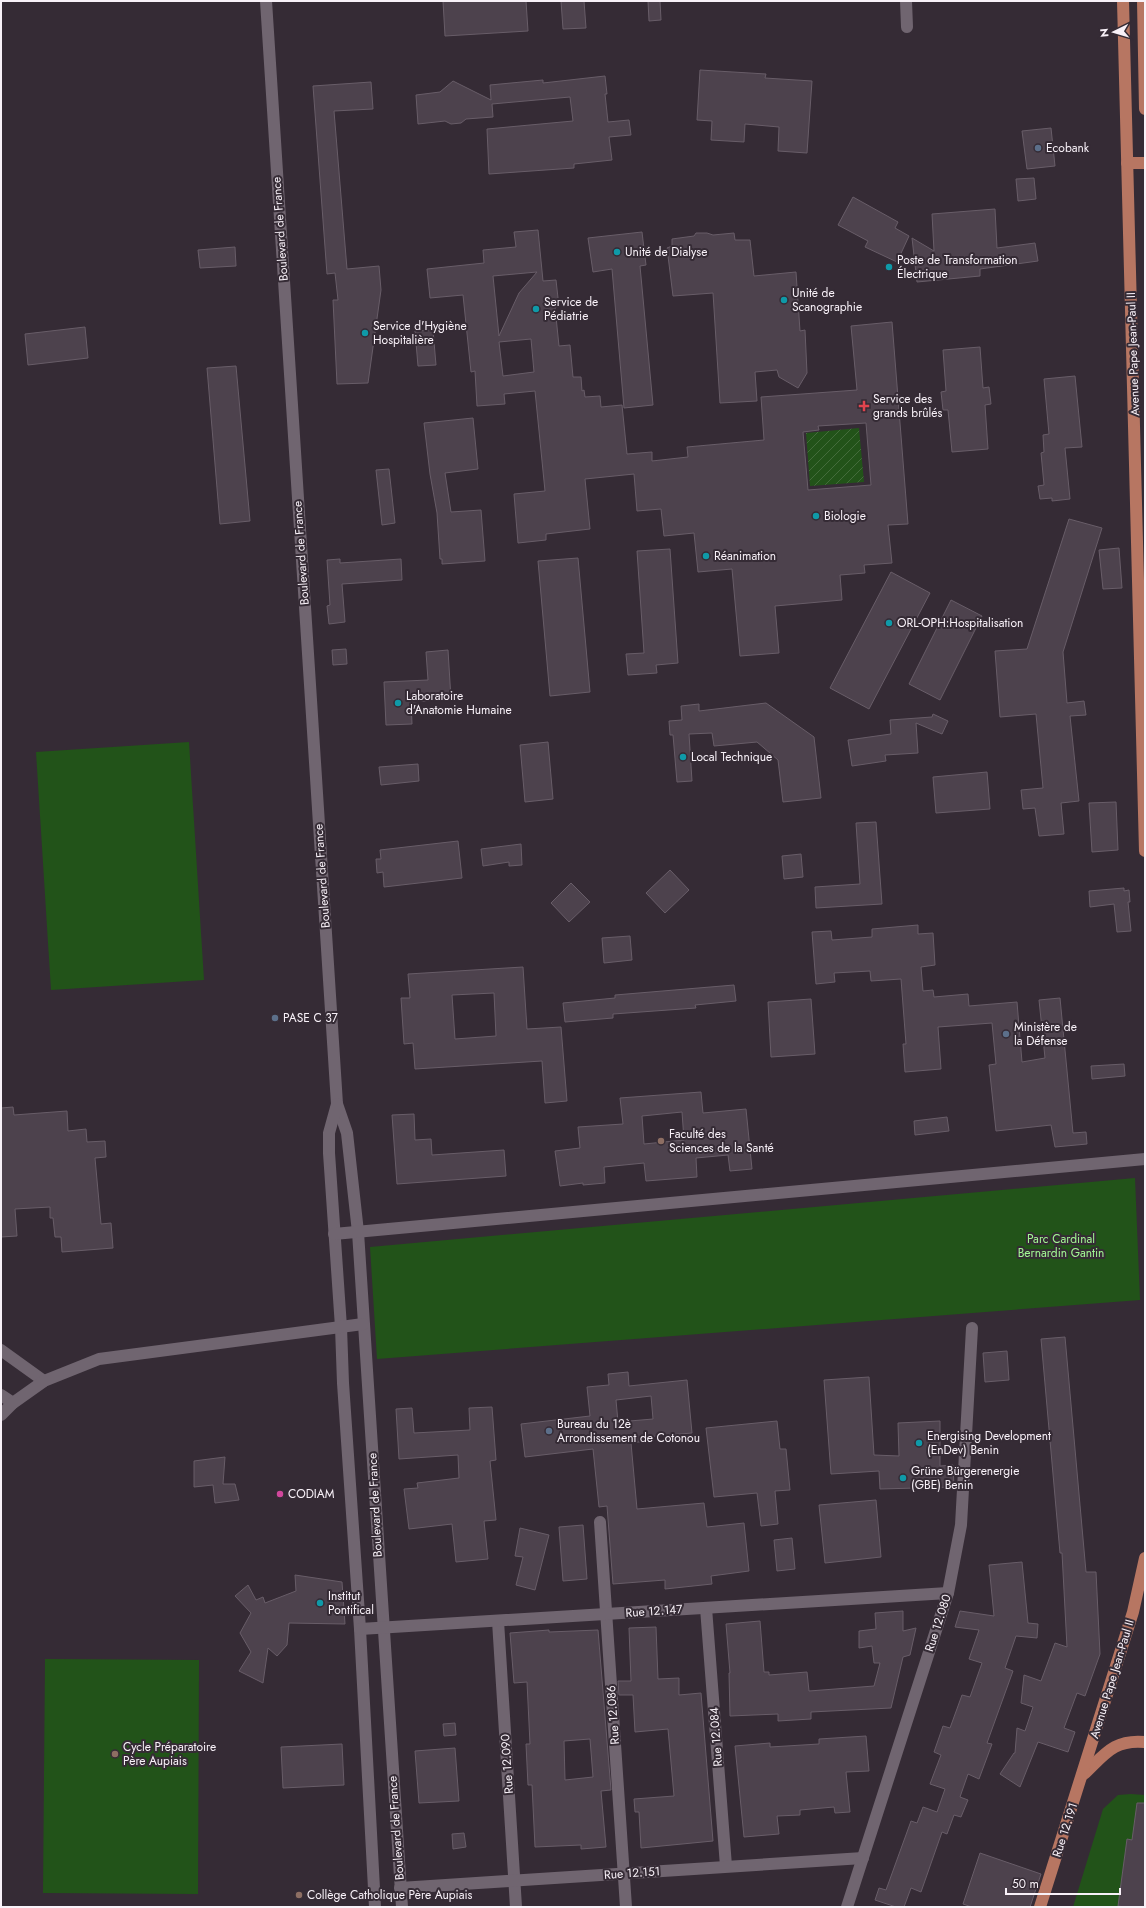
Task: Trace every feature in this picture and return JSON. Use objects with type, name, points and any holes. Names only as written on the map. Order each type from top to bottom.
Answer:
[{"type":"main road","name":"Avenue Pape Jean-Paul II","points":[[1123,1],[1145,851]]},
{"type":"main road","points":[[1143,1],[1145,109]]},
{"type":"main road","points":[[1127,163],[1145,163]]},
{"type":"main road","name":"Avenue Pape Jean-Paul II","points":[[1083,1775],[1133,1612],[1145,1558]]},
{"type":"main road","points":[[1083,1775],[1111,1748],[1131,1741],[1145,1742]]},
{"type":"main road","name":"Rue 12.191","points":[[1040,1907],[1083,1775]]},
{"type":"street","name":"Boulevard de France","points":[[266,1],[337,1104],[347,1133],[358,1232],[382,1629],[402,1907]]},
{"type":"street","points":[[906,1],[907,27]]},
{"type":"street","name":"Boulevard de France","points":[[337,1104],[329,1133],[343,1383],[360,1629],[375,1907]]},
{"type":"street","points":[[334,1234],[1145,1159]]},
{"type":"street","points":[[1,1414],[44,1381],[99,1359],[363,1324]]},
{"type":"street","name":"Rue 12.080","points":[[847,1907],[948,1593],[961,1525],[972,1328]]},
{"type":"street","points":[[1,1350],[44,1381]]},
{"type":"street","points":[[1,1395],[13,1404]]},
{"type":"street","name":"Rue 12.086","points":[[600,1522],[626,1907]]},
{"type":"street","name":"Rue 12.147","points":[[360,1629],[382,1629],[948,1593]]},
{"type":"street","name":"Rue 12.084","points":[[706,1608],[726,1866]]},
{"type":"street","name":"Rue 12.090","points":[[498,1621],[516,1907]]},
{"type":"street","name":"Rue 12.151","points":[[400,1888],[863,1858]]},
{"type":"green space","points":[[859,428],[864,482],[810,486],[806,433]]},
{"type":"green space","points":[[189,742],[204,980],[51,990],[36,752]]},
{"type":"green space","name":"Parc Cardinal Bernardin Gantin","points":[[1135,1178],[1140,1300],[377,1359],[370,1247]]},
{"type":"green space","points":[[45,1659],[199,1660],[198,1894],[43,1893]]},
{"type":"green space","points":[[1118,1795],[1145,1795],[1145,1907],[1073,1907],[1103,1809]]},
{"type":"building","points":[[443,1],[526,1],[528,31],[445,36]]},
{"type":"building","points":[[561,1],[584,1],[586,28],[563,29]]},
{"type":"building","points":[[648,1],[660,1],[661,20],[649,21]]},
{"type":"building","points":[[700,70],[766,74],[765,78],[812,81],[807,153],[778,151],[779,127],[745,124],[744,142],[711,140],[712,121],[697,120]]},
{"type":"building","points":[[605,76],[608,122],[629,120],[631,135],[609,137],[612,160],[574,164],[574,168],[489,174],[487,129],[573,121],[570,97],[492,104],[493,117],[466,119],[461,123],[451,124],[445,121],[418,124],[416,95],[440,92],[453,81],[491,100],[490,85],[543,80],[543,83]]},
{"type":"building","points":[[371,82],[373,109],[334,111],[347,269],[379,266],[381,290],[368,383],[337,384],[333,300],[338,300],[335,273],[327,274],[313,86]]},
{"type":"building","points":[[1051,128],[1055,166],[1027,169],[1022,131]]},
{"type":"building","points":[[1034,178],[1036,199],[1018,201],[1016,179]]},
{"type":"building","points":[[853,197],[898,222],[895,228],[909,236],[897,262],[865,247],[868,241],[838,225]]},
{"type":"building","points":[[995,209],[997,248],[1035,243],[1038,261],[980,269],[980,276],[917,282],[912,238],[934,251],[932,214]]},
{"type":"building","points":[[538,230],[543,281],[556,280],[559,307],[555,307],[559,346],[570,345],[573,377],[581,377],[582,391],[584,390],[585,397],[600,396],[601,407],[622,405],[627,454],[652,452],[652,461],[688,457],[687,447],[764,440],[761,397],[857,390],[851,326],[892,322],[908,524],[888,525],[892,563],[864,565],[865,573],[840,575],[842,600],[775,606],[779,653],[740,656],[732,569],[698,572],[694,533],[664,536],[661,509],[637,511],[634,474],[585,479],[590,529],[546,534],[546,540],[518,543],[514,494],[545,491],[535,391],[504,394],[505,404],[477,406],[475,371],[471,372],[463,295],[430,298],[427,269],[484,263],[483,250],[516,247],[514,232]],"holes":[[[537,272],[519,293],[499,336],[493,276]],[[531,339],[534,372],[503,376],[499,342]],[[866,423],[871,485],[808,490],[803,432],[819,430],[818,426]]]},
{"type":"building","points":[[642,232],[646,265],[640,266],[653,405],[624,408],[612,269],[593,272],[588,238]]},
{"type":"building","points":[[696,233],[707,233],[713,235],[734,233],[735,240],[750,240],[754,276],[796,272],[800,331],[805,330],[807,373],[798,388],[779,377],[777,370],[755,372],[757,401],[720,403],[713,293],[673,296],[667,248],[672,246],[672,239],[694,236]]},
{"type":"building","points":[[235,247],[236,266],[200,268],[198,250]]},
{"type":"building","points":[[85,327],[88,358],[28,365],[25,334]]},
{"type":"building","points":[[433,330],[436,365],[418,366],[415,331]]},
{"type":"building","points":[[980,347],[983,388],[989,387],[991,404],[985,405],[988,449],[952,452],[948,410],[943,410],[941,392],[946,391],[943,350]]},
{"type":"building","points":[[236,366],[250,521],[220,524],[207,368]]},
{"type":"building","points":[[1075,376],[1082,447],[1065,448],[1070,499],[1052,501],[1052,498],[1040,499],[1038,486],[1044,485],[1041,453],[1044,452],[1043,435],[1049,434],[1044,379]]},
{"type":"building","points":[[473,418],[478,469],[445,473],[451,512],[481,510],[485,561],[442,564],[442,559],[440,559],[437,513],[430,474],[424,423]]},
{"type":"building","points":[[389,469],[395,523],[382,525],[376,470]]},
{"type":"building","points":[[1069,519],[1102,528],[1063,652],[1067,703],[1084,701],[1086,715],[1070,716],[1079,801],[1061,803],[1064,834],[1039,836],[1035,808],[1023,809],[1021,790],[1043,788],[1036,714],[1000,717],[995,651],[1027,649]]},
{"type":"building","points":[[1119,548],[1122,588],[1103,589],[1099,550]]},
{"type":"building","points":[[670,549],[678,663],[656,665],[657,673],[628,675],[626,654],[644,653],[637,551]]},
{"type":"building","points":[[578,558],[590,692],[550,696],[538,561]]},
{"type":"building","points":[[340,559],[340,563],[401,559],[402,580],[342,584],[345,622],[329,624],[327,606],[330,605],[327,560]]},
{"type":"building","name":"ORL-OPH:Hospitalisation","points":[[891,572],[930,593],[869,709],[830,688]]},
{"type":"building","points":[[951,600],[982,616],[940,700],[909,684]]},
{"type":"building","points":[[346,649],[347,664],[333,665],[332,650]]},
{"type":"building","points":[[448,650],[451,699],[411,702],[412,724],[386,725],[384,682],[428,680],[426,652]]},
{"type":"building","points":[[766,703],[814,737],[821,798],[783,802],[778,760],[757,742],[714,746],[712,733],[689,734],[692,781],[677,782],[673,735],[670,735],[669,721],[682,720],[681,706],[699,704],[699,711]]},
{"type":"building","points":[[933,714],[948,721],[942,734],[916,723],[918,753],[885,755],[886,761],[852,766],[848,740],[891,734],[890,720],[932,717]]},
{"type":"building","points":[[548,742],[553,799],[525,802],[520,745]]},
{"type":"building","points":[[418,764],[419,781],[381,785],[379,767]]},
{"type":"building","points":[[987,772],[990,809],[936,813],[933,777]]},
{"type":"building","points":[[1116,802],[1118,850],[1092,852],[1089,803]]},
{"type":"building","points":[[876,822],[882,904],[816,908],[815,887],[860,884],[856,823]]},
{"type":"building","points":[[458,841],[462,878],[384,887],[383,872],[377,873],[376,859],[381,859],[380,850]]},
{"type":"building","points":[[521,844],[522,865],[509,866],[509,862],[483,866],[481,849]]},
{"type":"building","points":[[801,854],[803,877],[784,879],[782,856]]},
{"type":"building","points":[[670,870],[689,890],[665,913],[646,893]]},
{"type":"building","points":[[571,883],[590,902],[569,922],[551,903]]},
{"type":"building","points":[[1124,888],[1124,891],[1129,890],[1130,902],[1128,902],[1131,931],[1117,932],[1114,904],[1090,907],[1089,891]]},
{"type":"building","points":[[918,925],[918,934],[933,933],[935,965],[921,967],[923,991],[933,990],[934,997],[968,994],[969,1006],[1017,1002],[1022,1062],[1045,1058],[1039,1000],[1060,998],[1073,1133],[1086,1132],[1087,1144],[1055,1147],[1051,1125],[996,1131],[989,1065],[996,1064],[992,1023],[938,1027],[941,1069],[905,1072],[903,1044],[906,1044],[901,979],[871,981],[870,971],[834,973],[835,982],[816,984],[812,932],[831,931],[832,940],[872,937],[872,929]]},
{"type":"building","points":[[630,936],[632,960],[604,963],[602,938]]},
{"type":"building","points":[[523,967],[527,1029],[561,1027],[567,1101],[545,1103],[542,1061],[415,1069],[413,1043],[404,1044],[401,998],[410,998],[408,974]],"holes":[[[494,993],[496,1036],[455,1039],[452,995]]]},
{"type":"building","points":[[734,985],[736,1001],[695,1005],[696,1008],[613,1014],[613,1018],[565,1022],[563,1003],[615,998],[615,995]]},
{"type":"building","points":[[811,999],[815,1054],[771,1057],[768,1002]]},
{"type":"building","points":[[1124,1064],[1125,1076],[1092,1079],[1091,1066]]},
{"type":"building","points":[[701,1092],[703,1113],[746,1109],[752,1169],[730,1171],[728,1155],[696,1158],[697,1177],[646,1181],[644,1163],[604,1167],[605,1183],[583,1185],[583,1183],[560,1186],[555,1151],[580,1148],[578,1127],[623,1124],[620,1098]],"holes":[[[682,1112],[684,1140],[644,1144],[642,1116]]]},
{"type":"building","points":[[13,1107],[14,1115],[67,1111],[68,1131],[86,1129],[87,1142],[105,1141],[106,1157],[95,1158],[101,1224],[111,1223],[113,1248],[62,1252],[61,1237],[55,1237],[53,1218],[50,1218],[50,1207],[15,1209],[17,1236],[1,1237],[1,1108]]},
{"type":"building","points":[[414,1114],[415,1140],[431,1139],[432,1155],[504,1150],[506,1176],[397,1184],[392,1115]]},
{"type":"building","points":[[947,1117],[949,1131],[915,1135],[914,1121]]},
{"type":"building","points":[[1065,1337],[1086,1572],[1096,1572],[1100,1654],[1085,1696],[1077,1693],[1064,1728],[1075,1732],[1068,1752],[1038,1742],[1020,1787],[1000,1774],[1015,1753],[1017,1728],[1025,1731],[1033,1707],[1021,1703],[1024,1675],[1041,1681],[1055,1643],[1067,1647],[1062,1553],[1060,1553],[1041,1339]]},
{"type":"building","points":[[1007,1351],[1009,1380],[985,1382],[983,1353]]},
{"type":"building","points":[[628,1372],[629,1386],[687,1380],[692,1433],[645,1437],[646,1441],[631,1443],[637,1509],[704,1503],[707,1527],[744,1523],[749,1571],[711,1576],[712,1584],[665,1589],[665,1580],[613,1584],[607,1506],[599,1507],[593,1449],[525,1457],[521,1424],[590,1416],[587,1387],[609,1385],[608,1374]],"holes":[[[651,1396],[653,1419],[618,1422],[616,1400]]]},
{"type":"building","points":[[869,1377],[874,1455],[899,1456],[898,1423],[940,1421],[940,1466],[953,1465],[954,1487],[880,1489],[879,1471],[831,1474],[824,1380]]},
{"type":"building","points":[[492,1407],[496,1460],[490,1461],[496,1520],[484,1521],[488,1559],[456,1562],[452,1524],[409,1529],[404,1489],[418,1488],[417,1483],[459,1478],[458,1455],[399,1459],[396,1409],[412,1408],[414,1433],[470,1430],[469,1408]]},
{"type":"building","points":[[777,1421],[780,1449],[786,1449],[790,1490],[775,1491],[778,1524],[761,1526],[757,1493],[714,1497],[706,1428]]},
{"type":"building","points":[[225,1457],[223,1484],[235,1484],[239,1500],[215,1503],[213,1485],[194,1487],[194,1461]]},
{"type":"building","points":[[876,1500],[881,1557],[825,1563],[819,1505]]},
{"type":"building","points":[[583,1525],[587,1579],[563,1581],[559,1527]]},
{"type":"building","points":[[520,1528],[549,1535],[535,1590],[516,1585],[523,1557],[515,1556]]},
{"type":"building","points":[[792,1538],[795,1569],[777,1571],[774,1540]]},
{"type":"building","points":[[1022,1562],[1028,1623],[1038,1624],[1037,1638],[1016,1636],[1005,1668],[1013,1671],[987,1743],[992,1744],[979,1779],[968,1774],[960,1797],[968,1800],[961,1817],[954,1815],[947,1834],[942,1832],[921,1892],[911,1888],[904,1907],[896,1907],[875,1900],[879,1888],[886,1890],[911,1821],[917,1823],[923,1807],[937,1812],[945,1789],[930,1784],[941,1755],[934,1752],[943,1726],[950,1728],[962,1695],[970,1697],[982,1663],[969,1659],[979,1630],[955,1627],[960,1611],[994,1616],[989,1565]]},
{"type":"building","points":[[295,1575],[342,1582],[345,1624],[289,1623],[287,1645],[277,1656],[268,1648],[263,1683],[239,1671],[251,1652],[240,1633],[251,1613],[235,1596],[248,1585],[256,1600],[263,1597],[265,1603],[296,1591]]},
{"type":"building","points":[[903,1611],[903,1631],[916,1628],[910,1655],[903,1657],[891,1708],[811,1712],[811,1719],[778,1721],[778,1714],[730,1716],[730,1673],[726,1624],[760,1621],[764,1672],[769,1672],[769,1675],[807,1672],[809,1691],[874,1686],[880,1663],[874,1663],[872,1646],[859,1648],[859,1631],[876,1629],[875,1613]]},
{"type":"building","points":[[656,1627],[658,1679],[679,1678],[679,1695],[701,1693],[713,1841],[641,1848],[639,1812],[635,1812],[634,1799],[674,1796],[668,1729],[635,1732],[633,1695],[619,1695],[618,1681],[631,1681],[629,1628]]},
{"type":"building","points":[[549,1630],[549,1632],[598,1630],[611,1790],[601,1791],[606,1847],[581,1849],[581,1845],[535,1847],[532,1785],[528,1785],[526,1744],[530,1744],[527,1682],[514,1683],[510,1633]],"holes":[[[590,1739],[593,1777],[565,1780],[564,1741]]]},
{"type":"building","points":[[455,1723],[456,1735],[444,1736],[443,1724]]},
{"type":"building","points":[[866,1736],[869,1771],[846,1772],[850,1812],[835,1813],[834,1807],[800,1810],[800,1815],[777,1816],[779,1834],[744,1837],[735,1746],[770,1743],[770,1747],[819,1744],[819,1739]]},
{"type":"building","points":[[342,1744],[344,1785],[283,1788],[281,1747]]},
{"type":"building","points":[[455,1748],[459,1801],[419,1803],[415,1751]]},
{"type":"building","points":[[1137,1803],[1145,1803],[1145,1907],[1118,1906],[1127,1839],[1132,1840]]},
{"type":"building","points":[[464,1833],[466,1847],[453,1849],[452,1834]]},
{"type":"building","points":[[980,1853],[1041,1874],[1030,1907],[972,1907],[963,1904]]},
{"type":"place","name":"Ecobank","points":[[1038,148]]},
{"type":"place","name":"Unité de Dialyse","points":[[617,252]]},
{"type":"place","name":"Poste de Transformation Électrique","points":[[889,267]]},
{"type":"place","name":"Unité de Scanographie","points":[[784,300]]},
{"type":"place","name":"Service de Pédiatrie","points":[[536,309]]},
{"type":"place","name":"Service d'Hygiène Hospitalière","points":[[365,333]]},
{"type":"place","name":"Service des grands brûlés","points":[[864,406]]},
{"type":"place","name":"Biologie","points":[[816,516]]},
{"type":"place","name":"Réanimation","points":[[706,556]]},
{"type":"place","name":"ORL-OPH:Hospitalisation","points":[[889,623]]},
{"type":"place","name":"Laboratoire d'Anatomie Humaine","points":[[398,703]]},
{"type":"place","name":"Local Technique","points":[[683,757]]},
{"type":"place","name":"PASE C 37","points":[[275,1018]]},
{"type":"place","name":"Ministère de la Défense","points":[[1006,1034]]},
{"type":"place","name":"Faculté des Sciences de la Santé","points":[[661,1141]]},
{"type":"place","name":"Bureau du 12è Arrondissement de Cotonou","points":[[549,1431]]},
{"type":"place","name":"Energising Development (EnDev) Benin","points":[[919,1443]]},
{"type":"place","name":"Grüne Bürgerenergie (GBE) Benin","points":[[903,1478]]},
{"type":"place","name":"CODIAM","points":[[280,1494]]},
{"type":"place","name":"Institut Pontifical","points":[[320,1603]]},
{"type":"place","name":"Cycle Préparatoire Père Aupiais","points":[[115,1754]]},
{"type":"place","name":"Collège Catholique Père Aupiais","points":[[299,1895]]}]
